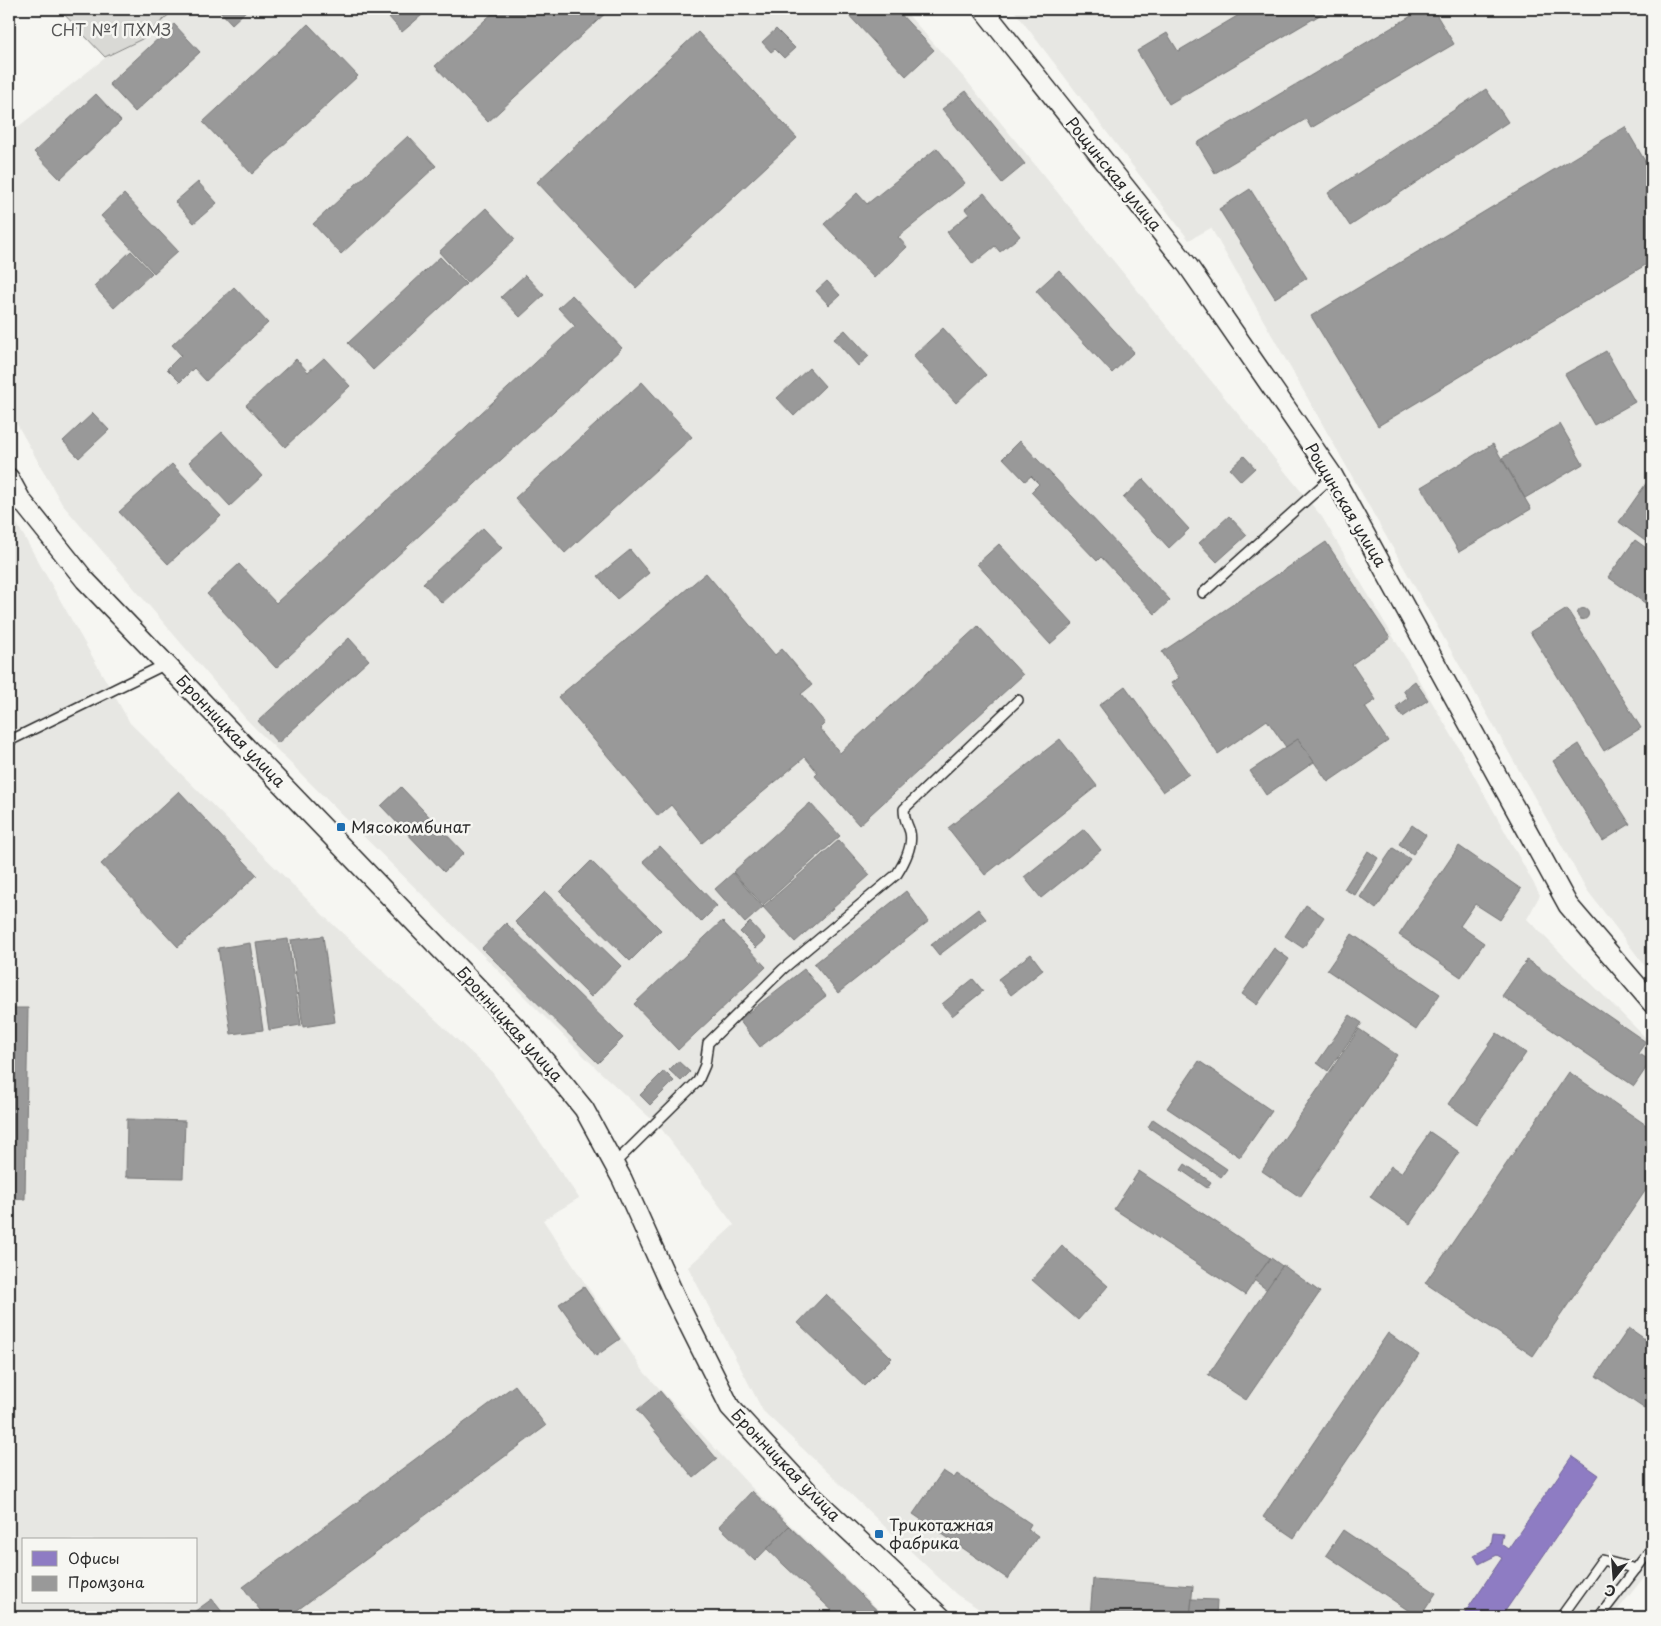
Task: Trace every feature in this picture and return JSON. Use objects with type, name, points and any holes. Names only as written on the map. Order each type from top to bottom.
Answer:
[{"type":"street","name":"Рощинская улица","points":[[983,9],[1188,266],[1333,476],[1568,905],[1652,1003]]},
{"type":"street","name":"Бронницкая улица","points":[[9,478],[21,500],[85,580],[526,1038],[584,1109],[614,1164],[676,1299],[730,1407],[813,1497],[941,1617]]},
{"type":"lane","points":[[1203,593],[1333,476]]},
{"type":"lane","points":[[9,742],[166,664]]},
{"type":"lane","points":[[614,1164],[698,1080],[705,1065],[708,1043],[782,969],[897,874],[903,864],[910,833],[904,820],[904,809],[1018,700]]},
{"type":"lane","points":[[1599,1617],[1652,1548]]},
{"type":"lane","points":[[1561,1617],[1602,1560],[1636,1569]]},
{"type":"path","points":[[1642,1617],[1652,1605]]},
{"type":"shaded area","points":[[175,9],[903,9],[966,80],[1322,517],[1455,741],[1540,895],[1527,919],[1652,1044],[1652,1573],[1649,1571],[1612,1617],[992,1617],[957,1595],[763,1411],[688,1267],[734,1225],[660,1127],[599,1071],[246,719],[62,504],[9,410],[9,134],[105,58],[142,39]]},
{"type":"shaded area","points":[[1013,9],[1652,9],[1652,975],[1587,890],[1211,228],[1189,240]]},
{"type":"shaded area","points":[[9,510],[130,723],[324,916],[492,1072],[579,1198],[543,1220],[644,1372],[750,1486],[886,1617],[9,1617]]},
{"type":"green space","name":"СНТ №1 ПХМЗ","points":[[59,9],[175,9],[142,39],[105,57]]},
{"type":"building: Офисы","points":[[1572,1456],[1599,1475],[1501,1617],[1462,1617],[1502,1558],[1497,1555],[1479,1564],[1474,1555],[1491,1546],[1493,1532],[1503,1533],[1501,1544],[1508,1549]]},
{"type":"building: Промзона","points":[[218,9],[248,9],[232,24]]},
{"type":"building: Промзона","points":[[382,9],[429,9],[402,32]]},
{"type":"building: Промзона","points":[[497,9],[610,9],[488,122],[435,66]]},
{"type":"building: Промзона","points":[[843,9],[896,9],[934,50],[906,76]]},
{"type":"building: Промзона","points":[[1249,9],[1330,9],[1169,104],[1137,51],[1167,33],[1178,51]]},
{"type":"building: Промзона","points":[[1423,9],[1433,9],[1454,44],[1311,128],[1306,119],[1215,173],[1197,143]]},
{"type":"building: Промзона","points":[[174,24],[200,52],[135,112],[109,84]]},
{"type":"building: Промзона","points":[[308,24],[358,76],[252,174],[203,122]]},
{"type":"building: Промзона","points":[[776,29],[795,48],[784,58],[775,49],[771,52],[762,42]]},
{"type":"building: Промзона","points":[[698,32],[797,138],[636,288],[537,182]]},
{"type":"building: Промзона","points":[[1486,89],[1508,122],[1350,226],[1328,193]]},
{"type":"building: Промзона","points":[[966,91],[1025,164],[1002,183],[942,109]]},
{"type":"building: Промзона","points":[[96,94],[121,121],[60,179],[34,152]]},
{"type":"building: Промзона","points":[[1625,127],[1652,173],[1652,261],[1378,426],[1311,316]]},
{"type":"building: Промзона","points":[[408,136],[436,166],[341,254],[313,224]]},
{"type":"building: Промзона","points":[[937,148],[965,183],[898,237],[907,247],[874,278],[824,224],[857,193],[867,204]]},
{"type":"building: Промзона","points":[[198,182],[217,203],[194,223],[175,202]]},
{"type":"building: Промзона","points":[[1250,189],[1307,278],[1275,298],[1219,209]]},
{"type":"building: Промзона","points":[[984,193],[1020,236],[1000,252],[995,246],[973,264],[947,232],[969,214],[965,209]]},
{"type":"building: Промзона","points":[[124,194],[178,251],[154,273],[101,216]]},
{"type":"building: Промзона","points":[[486,208],[515,239],[467,283],[439,252]]},
{"type":"building: Промзона","points":[[131,251],[152,273],[114,308],[94,286]]},
{"type":"building: Промзона","points":[[440,257],[466,284],[373,370],[348,343]]},
{"type":"building: Промзона","points":[[1059,270],[1134,352],[1112,373],[1036,291]]},
{"type":"building: Промзона","points":[[525,275],[544,295],[520,317],[501,297]]},
{"type":"building: Промзона","points":[[827,281],[840,295],[829,305],[816,291]]},
{"type":"building: Промзона","points":[[234,287],[268,323],[206,381],[194,368],[180,382],[167,369],[181,355],[172,345]]},
{"type":"building: Промзона","points":[[572,295],[622,348],[276,668],[207,594],[239,564],[276,603],[575,326],[558,308]]},
{"type":"building: Промзона","points":[[943,328],[986,375],[956,403],[913,356]]},
{"type":"building: Промзона","points":[[845,330],[869,356],[858,366],[834,339]]},
{"type":"building: Промзона","points":[[1606,351],[1635,402],[1594,425],[1565,374]]},
{"type":"building: Промзона","points":[[324,358],[350,386],[285,447],[246,405],[296,359],[308,372]]},
{"type":"building: Промзона","points":[[809,368],[825,386],[794,416],[777,398]]},
{"type":"building: Промзона","points":[[642,382],[692,437],[565,553],[515,498]]},
{"type":"building: Промзона","points":[[93,413],[109,430],[79,458],[63,441]]},
{"type":"building: Промзона","points":[[1560,424],[1583,464],[1525,498],[1502,458]]},
{"type":"building: Промзона","points":[[222,432],[262,476],[230,506],[189,462]]},
{"type":"building: Промзона","points":[[1020,441],[1170,600],[1155,614],[1101,557],[1097,561],[1031,492],[1039,484],[1031,476],[1025,481],[1003,458]]},
{"type":"building: Промзона","points":[[1493,444],[1531,509],[1459,552],[1421,487]]},
{"type":"building: Промзона","points":[[1244,456],[1255,468],[1241,481],[1230,469]]},
{"type":"building: Промзона","points":[[172,464],[221,516],[168,564],[119,512]]},
{"type":"building: Промзона","points":[[1652,475],[1652,546],[1619,522]]},
{"type":"building: Промзона","points":[[1143,479],[1189,529],[1169,548],[1123,498]]},
{"type":"building: Промзона","points":[[1229,516],[1247,535],[1217,562],[1199,543]]},
{"type":"building: Промзона","points":[[483,528],[502,548],[442,603],[423,583]]},
{"type":"building: Промзона","points":[[1635,540],[1652,552],[1652,608],[1608,577]]},
{"type":"building: Промзона","points":[[1326,542],[1390,638],[1352,664],[1376,700],[1365,707],[1388,741],[1328,782],[1298,739],[1286,747],[1267,720],[1218,754],[1171,683],[1179,678],[1162,652]]},
{"type":"building: Промзона","points":[[999,544],[1073,624],[1050,644],[977,564]]},
{"type":"building: Промзона","points":[[630,550],[649,573],[617,599],[598,576]]},
{"type":"building: Промзона","points":[[706,573],[775,655],[782,649],[812,685],[801,694],[825,723],[820,728],[840,753],[978,626],[1023,675],[859,825],[815,776],[818,773],[805,757],[702,843],[671,805],[658,816],[558,697]]},
{"type":"building: Промзона","points":[[1567,609],[1641,728],[1604,751],[1530,632]]},
{"type":"building: Промзона","points":[[1581,609],[1585,609],[1588,614],[1587,618],[1581,619],[1578,616],[1578,612]]},
{"type":"building: Промзона","points":[[349,638],[369,660],[278,743],[258,721]]},
{"type":"building: Промзона","points":[[1415,681],[1428,700],[1403,717],[1396,707],[1408,698],[1403,690]]},
{"type":"building: Промзона","points":[[1125,686],[1189,774],[1163,792],[1099,705]]},
{"type":"building: Промзона","points":[[1060,739],[1097,786],[985,875],[948,828]]},
{"type":"building: Промзона","points":[[1298,739],[1314,762],[1266,795],[1250,771]]},
{"type":"building: Промзона","points":[[1579,744],[1630,824],[1603,841],[1553,761]]},
{"type":"building: Промзона","points":[[401,787],[464,853],[444,872],[381,806]]},
{"type":"building: Промзона","points":[[179,791],[257,875],[178,947],[101,864]]},
{"type":"building: Промзона","points":[[810,803],[840,836],[763,905],[733,872]]},
{"type":"building: Промзона","points":[[1412,825],[1426,835],[1413,854],[1399,844]]},
{"type":"building: Промзона","points":[[1084,829],[1101,850],[1041,898],[1024,877]]},
{"type":"building: Промзона","points":[[839,840],[870,875],[795,942],[763,907]]},
{"type":"building: Промзона","points":[[660,846],[717,906],[701,922],[643,861]]},
{"type":"building: Промзона","points":[[1459,846],[1521,889],[1500,920],[1475,904],[1460,926],[1484,943],[1461,977],[1399,935]]},
{"type":"building: Промзона","points":[[1393,848],[1410,859],[1376,909],[1360,897]]},
{"type":"building: Промзона","points":[[1368,851],[1378,858],[1355,895],[1344,889]]},
{"type":"building: Промзона","points":[[591,861],[661,930],[630,961],[560,892]]},
{"type":"building: Промзона","points":[[733,873],[763,907],[745,923],[715,889]]},
{"type":"building: Промзона","points":[[906,891],[929,921],[838,993],[814,964]]},
{"type":"building: Промзона","points":[[545,892],[621,966],[591,997],[515,922]]},
{"type":"building: Промзона","points":[[1306,905],[1324,917],[1303,948],[1285,936]]},
{"type":"building: Промзона","points":[[978,909],[986,919],[939,955],[931,945]]},
{"type":"building: Промзона","points":[[722,921],[766,967],[678,1050],[634,1004]]},
{"type":"building: Промзона","points":[[750,922],[766,939],[756,948],[740,932]]},
{"type":"building: Промзона","points":[[506,923],[623,1038],[598,1063],[482,948]]},
{"type":"building: Промзона","points":[[1352,934],[1440,994],[1416,1030],[1327,970]]},
{"type":"building: Промзона","points":[[323,936],[335,1022],[303,1027],[291,940]]},
{"type":"building: Промзона","points":[[288,939],[301,1025],[269,1030],[256,943]]},
{"type":"building: Промзона","points":[[250,943],[263,1030],[231,1034],[218,948]]},
{"type":"building: Промзона","points":[[1274,948],[1289,959],[1257,1005],[1242,994]]},
{"type":"building: Промзона","points":[[1031,954],[1043,970],[1011,995],[998,979]]},
{"type":"building: Промзона","points":[[1527,960],[1646,1042],[1638,1053],[1651,1061],[1634,1086],[1502,996]]},
{"type":"building: Промзона","points":[[804,969],[826,996],[760,1047],[739,1020]]},
{"type":"building: Промзона","points":[[973,979],[983,991],[952,1016],[942,1004]]},
{"type":"building: Промзона","points":[[9,1008],[28,1008],[25,1199],[9,1199]]},
{"type":"building: Промзона","points":[[1350,1015],[1362,1023],[1328,1071],[1317,1063]]},
{"type":"building: Промзона","points":[[1359,1029],[1397,1055],[1300,1197],[1262,1171]]},
{"type":"building: Промзона","points":[[1497,1033],[1526,1053],[1477,1124],[1448,1104]]},
{"type":"building: Промзона","points":[[678,1061],[690,1072],[681,1081],[669,1070]]},
{"type":"building: Промзона","points":[[1199,1061],[1272,1111],[1240,1157],[1167,1108]]},
{"type":"building: Промзона","points":[[664,1071],[674,1081],[650,1105],[640,1095]]},
{"type":"building: Промзона","points":[[1569,1072],[1652,1129],[1652,1181],[1533,1356],[1425,1283]]},
{"type":"building: Промзона","points":[[127,1119],[185,1121],[183,1178],[126,1177]]},
{"type":"building: Промзона","points":[[1153,1119],[1227,1169],[1221,1177],[1148,1127]]},
{"type":"building: Промзона","points":[[1430,1132],[1459,1152],[1410,1224],[1370,1197],[1391,1166],[1401,1173]]},
{"type":"building: Промзона","points":[[1185,1164],[1211,1182],[1207,1188],[1181,1170]]},
{"type":"building: Промзона","points":[[1139,1171],[1270,1258],[1245,1295],[1114,1209]]},
{"type":"building: Промзона","points":[[1062,1246],[1108,1286],[1078,1320],[1032,1280]]},
{"type":"building: Промзона","points":[[1271,1258],[1296,1276],[1279,1299],[1254,1280]]},
{"type":"building: Промзона","points":[[1283,1265],[1320,1292],[1246,1400],[1208,1375]]},
{"type":"building: Промзона","points":[[584,1287],[620,1339],[596,1356],[559,1304]]},
{"type":"building: Промзона","points":[[826,1294],[892,1358],[864,1386],[798,1323]]},
{"type":"building: Промзона","points":[[1629,1328],[1652,1344],[1652,1399],[1645,1409],[1596,1376]]},
{"type":"building: Промзона","points":[[1388,1333],[1419,1355],[1294,1538],[1263,1517]]},
{"type":"building: Промзона","points":[[515,1385],[546,1426],[288,1617],[265,1617],[243,1587]]},
{"type":"building: Промзона","points":[[660,1391],[717,1459],[694,1478],[637,1410]]},
{"type":"building: Промзона","points":[[943,1471],[954,1478],[957,1474],[1031,1524],[1028,1529],[1038,1536],[1008,1579],[913,1514]]},
{"type":"building: Промзона","points":[[752,1491],[789,1526],[755,1561],[719,1526]]},
{"type":"building: Промзона","points":[[789,1526],[884,1617],[839,1617],[767,1549]]},
{"type":"building: Промзона","points":[[1343,1530],[1436,1593],[1420,1617],[1326,1555]]},
{"type":"building: Промзона","points":[[1093,1579],[1193,1586],[1190,1617],[1090,1617]]},
{"type":"building: Промзона","points":[[212,1599],[226,1617],[187,1617]]},
{"type":"building: Промзона","points":[[1192,1599],[1217,1600],[1216,1617],[1190,1617]]},
{"type":"place","name":"Мясокомбинат","points":[[341,827]]},
{"type":"place","name":"Трикотажная фабрика","points":[[879,1534]]}]
